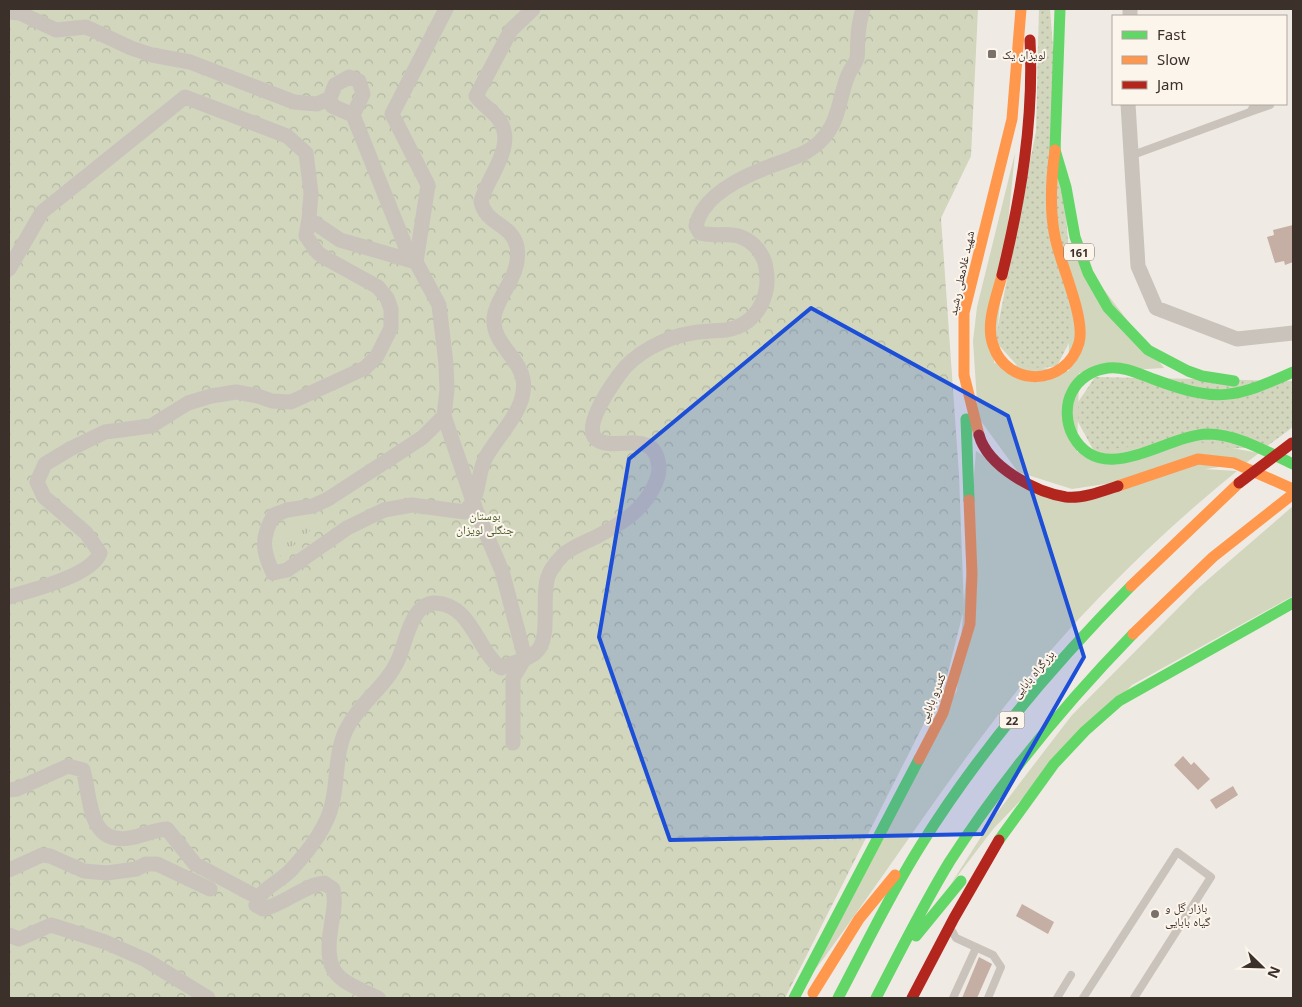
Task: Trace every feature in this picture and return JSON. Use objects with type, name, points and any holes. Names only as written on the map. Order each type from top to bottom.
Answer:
[{"type":"main road","name":"شهید غلامعلی رشید","points":[[1021,9],[1012,119],[964,313],[964,375],[981,441],[1003,469],[1030,487],[1067,497],[1100,492],[1198,459],[1234,463],[1293,489]]},
{"type":"main road","points":[[1027,9],[1033,74],[1026,162],[1021,196],[990,324],[994,352],[1002,364],[1016,374],[1027,378],[1052,376],[1066,365],[1074,355],[1081,334],[1056,247],[1052,224],[1050,187],[1055,150]]},
{"type":"main road","name":"161","points":[[1060,25],[1055,150],[1066,187],[1069,214],[1081,257],[1097,292],[1121,324],[1148,350],[1188,371],[1221,379],[1266,384]]},
{"type":"main road","points":[[1293,372],[1243,393],[1210,394],[1179,388],[1124,369],[1112,367],[1100,369],[1081,379],[1073,390],[1068,402],[1068,424],[1074,439],[1085,450],[1108,460],[1130,458],[1178,439],[1207,434],[1228,437],[1256,446],[1293,464]]},
{"type":"main road","name":"کندرو بابایی","points":[[794,998],[943,713],[966,643],[970,624],[972,574],[964,375]]},
{"type":"main road","name":"بزرگراه بابایی","points":[[838,998],[921,845],[981,758],[1059,663],[1139,577],[1239,483],[1292,443]]},
{"type":"main road","name":"22","points":[[876,998],[949,863],[1001,786],[1084,683],[1168,597],[1226,545],[1293,494]]},
{"type":"main road","points":[[894,963],[1074,742],[1096,719],[1119,701],[1293,602]]},
{"type":"main road","points":[[912,998],[977,873],[1026,801]]},
{"type":"main road","points":[[809,998],[859,918],[921,845]]},
{"type":"street","points":[[416,262],[428,185],[392,114],[446,9]]},
{"type":"street","points":[[444,416],[423,436],[328,499],[313,506],[274,514],[266,529],[264,547],[267,561],[273,573],[287,570],[348,528],[384,510],[412,505],[465,512],[475,500],[486,457],[513,417],[521,398],[523,380],[519,368],[500,339],[494,319],[517,264],[515,240],[508,231],[486,216],[481,201],[505,144],[504,129],[493,112],[481,103],[476,96],[511,30],[534,9]]},
{"type":"street","points":[[378,998],[354,986],[332,971],[329,962],[329,946],[334,913],[333,889],[324,883],[315,884],[276,906],[263,909],[256,905],[258,897],[291,870],[323,827],[332,806],[338,753],[346,729],[387,680],[398,661],[416,614],[425,605],[435,603],[456,611],[475,630],[494,663],[501,668],[535,654],[541,646],[546,587],[550,570],[564,554],[634,514],[647,500],[656,484],[659,469],[656,457],[649,447],[636,442],[608,443],[598,441],[592,434],[592,426],[597,412],[619,374],[629,362],[646,351],[691,333],[739,326],[750,320],[760,310],[768,281],[766,265],[761,253],[753,244],[742,238],[700,233],[696,226],[698,217],[706,204],[725,190],[762,169],[802,155],[819,144],[829,132],[838,111],[848,74],[857,58],[859,25],[863,9]]},
{"type":"street","points":[[1060,25],[1061,9]]},
{"type":"street","points":[[9,12],[20,13],[56,30],[86,27],[131,48],[152,55],[190,62],[294,102],[317,104],[330,98]]},
{"type":"street","points":[[353,115],[363,94],[360,81],[349,77],[335,85],[330,98],[332,106],[353,115],[405,245],[439,305],[446,364],[447,390],[444,416],[475,500],[476,510],[502,571],[525,658],[513,678],[513,743]]},
{"type":"street","points":[[9,270],[42,212],[185,98],[287,136],[306,153],[311,193],[306,236],[318,253],[378,287],[387,298],[391,309],[391,328],[378,356],[365,368],[291,402],[272,402],[258,396],[236,392],[210,396],[188,403],[151,426],[105,432],[45,464],[37,482],[40,490],[53,506],[86,533],[100,553],[91,565],[75,574],[9,597]]},
{"type":"street","points":[[1128,105],[1138,266],[1156,308],[1237,339],[1293,333]]},
{"type":"street","points":[[309,219],[340,240],[416,262]]},
{"type":"street","points":[[9,790],[17,789],[68,766],[76,766],[83,770],[92,816],[105,834],[117,838],[127,838],[167,828],[194,864],[258,897]]},
{"type":"street","points":[[9,870],[42,855],[50,856],[84,871],[107,873],[136,869],[146,864],[157,864],[210,890]]},
{"type":"street","points":[[12,938],[51,925],[78,933],[146,960],[208,998]]},
{"type":"lane","points":[[1250,112],[1254,105]]},
{"type":"lane","points":[[1130,156],[1270,105]]},
{"type":"lane","points":[[1083,998],[1177,852],[1211,877],[1134,998]]},
{"type":"lane","points":[[957,911],[952,931],[956,938],[993,955],[1001,967],[988,998]]},
{"type":"lane","points":[[953,998],[976,948]]},
{"type":"lane","points":[[1057,998],[1071,975]]},
{"type":"highlighted area","points":[[811,308],[1008,416],[1084,657],[982,834],[670,840],[599,637],[629,459]]},
{"type":"green space","name":"بوستان جنگلی لویزان","points":[[9,9],[978,9],[971,156],[941,218],[959,475],[964,609],[946,680],[785,998],[9,998]]},
{"type":"green space","points":[[1039,9],[1050,9],[1075,331],[1057,366],[1022,371],[995,341],[1036,131]]},
{"type":"green space","points":[[1015,153],[994,363],[1069,371],[1068,243],[1164,368],[1079,373],[1077,452],[1193,441],[1259,453],[1246,463],[1072,489],[1018,472],[978,417],[973,341],[977,307]]},
{"type":"green space","points":[[1095,377],[1293,381],[1293,427],[1266,447],[1126,453],[1094,451],[1072,411]]},
{"type":"green space","points":[[976,451],[1047,498],[1187,468],[1237,471],[1123,573],[1044,658],[964,761],[802,987],[957,690]]},
{"type":"green space","points":[[1293,506],[1293,596],[1132,685],[994,828],[949,887],[993,818],[1072,715],[1197,589]]},
{"type":"green space","points":[[310,514],[317,524],[281,557],[270,539],[286,531]]},
{"type":"building","points":[[1293,225],[1293,262],[1285,265],[1284,261],[1275,263],[1267,237],[1274,235],[1273,230]]},
{"type":"building","points":[[1183,756],[1191,765],[1194,762],[1210,779],[1198,790],[1174,765]]},
{"type":"building","points":[[1233,786],[1238,795],[1216,809],[1210,800]]},
{"type":"building","points":[[1022,904],[1054,922],[1048,934],[1016,916]]},
{"type":"building","points":[[979,957],[992,964],[977,998],[962,998]]},
{"type":"traffic: fast","points":[[1060,9],[1055,150],[1066,187],[1075,237],[1088,273],[1108,308],[1148,350],[1188,371],[1202,376],[1234,381]]},
{"type":"traffic: fast","points":[[1293,372],[1241,392],[1211,394],[1177,387],[1127,370],[1102,369],[1092,373],[1078,383],[1070,397],[1067,414],[1073,436],[1086,451],[1101,458],[1118,459],[1136,455],[1173,442],[1208,434],[1241,440],[1293,464]]},
{"type":"traffic: fast","points":[[966,419],[969,500]]},
{"type":"traffic: fast","points":[[838,998],[888,901],[944,810],[968,776],[993,742],[1046,678],[1131,586]]},
{"type":"traffic: fast","points":[[999,840],[1054,764],[1085,731],[1119,701],[1293,603]]},
{"type":"traffic: fast","points":[[876,998],[930,894],[991,801],[1059,715],[1133,634]]},
{"type":"traffic: fast","points":[[794,998],[919,759]]},
{"type":"traffic: fast","points":[[916,936],[961,881]]},
{"type":"traffic: slow","points":[[979,435],[964,375],[964,313],[1012,119],[1021,9]]},
{"type":"traffic: slow","points":[[1002,275],[990,328],[993,345],[1000,359],[1011,369],[1023,375],[1036,377],[1050,374],[1062,368],[1072,357],[1079,343],[1080,332],[1076,306],[1053,226],[1051,194],[1055,150]]},
{"type":"traffic: slow","points":[[1118,486],[1198,459],[1234,463],[1293,489]]},
{"type":"traffic: slow","points":[[1131,586],[1239,483]]},
{"type":"traffic: slow","points":[[1133,634],[1213,557],[1293,494]]},
{"type":"traffic: slow","points":[[919,759],[943,713],[970,624],[972,574],[969,500]]},
{"type":"traffic: slow","points":[[813,993],[859,919],[895,875]]},
{"type":"traffic: jam","points":[[1002,275],[1015,217],[1025,158],[1030,100],[1030,40]]},
{"type":"traffic: jam","points":[[979,435],[984,447],[1002,467],[1027,484],[1041,490],[1066,497],[1079,497],[1118,486]]},
{"type":"traffic: jam","points":[[1239,483],[1292,443]]},
{"type":"traffic: jam","points":[[912,998],[954,918],[999,840]]},
{"type":"place","name":"لویزان یک","points":[[992,54]]},
{"type":"place","name":"بازار گل و گیاه بابایی","points":[[1155,914]]}]
